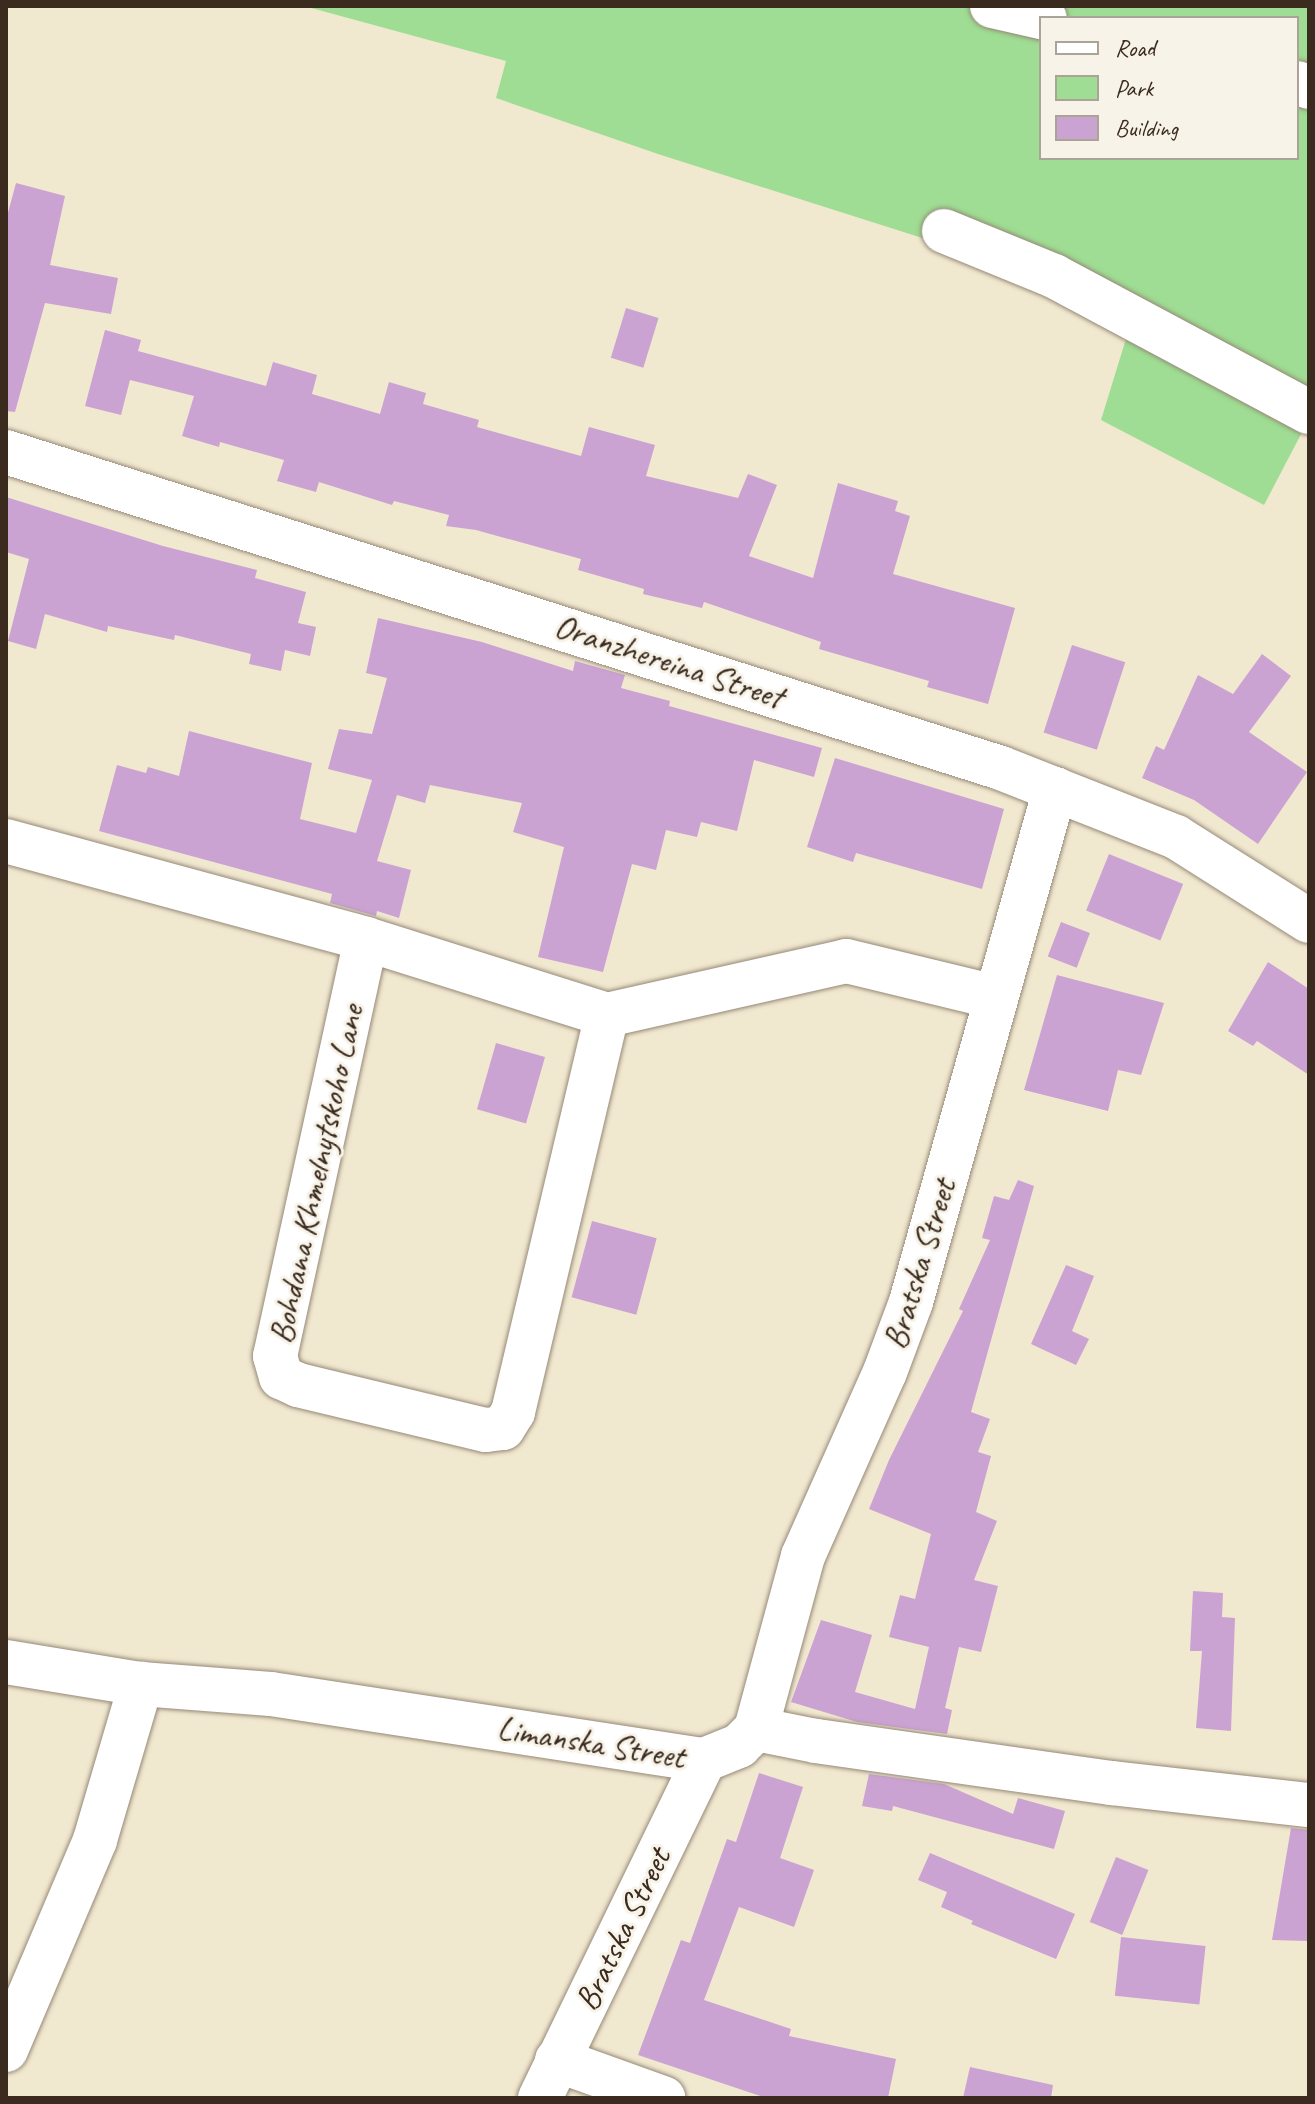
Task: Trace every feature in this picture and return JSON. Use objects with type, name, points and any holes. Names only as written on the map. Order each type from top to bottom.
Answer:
[{"type":"street","points":[[992,6],[1039,17]]},
{"type":"street","points":[[944,231],[1054,276],[1309,412]]},
{"type":"street","name":"Oranzhereina Street","points":[[6,452],[1001,768],[1176,837],[1309,921]]},
{"type":"street","name":"Bratska Street","points":[[756,1729],[803,1556],[885,1372],[911,1302],[1055,789]]},
{"type":"street","points":[[6,841],[366,939],[607,1015],[846,961],[995,997]]},
{"type":"street","name":"Bohdana Khmelnytskoho Lane","points":[[366,939],[275,1356],[281,1377],[298,1385],[486,1430],[503,1428],[513,1412],[607,1015]]},
{"type":"street","name":"Limanska Street","points":[[6,1662],[141,1684],[271,1694],[704,1760],[739,1746],[756,1729]]},
{"type":"street","points":[[6,2050],[95,1840],[141,1684]]},
{"type":"street","points":[[756,1729],[832,1744],[1112,1783],[1309,1805]]},
{"type":"street","name":"Bratska Street","points":[[549,2079],[704,1760]]},
{"type":"street","points":[[549,2079],[663,2098]]},
{"type":"green space","points":[[304,6],[1309,6],[1309,419],[1264,505],[1101,420],[1129,329],[960,250],[661,155],[496,98],[506,61]]},
{"type":"building","points":[[16,183],[65,196],[50,265],[118,278],[111,314],[45,303],[15,412],[6,411],[6,220]]},
{"type":"building","points":[[626,308],[659,318],[643,368],[611,358]]},
{"type":"building","points":[[105,330],[141,340],[138,351],[266,386],[273,362],[317,375],[312,394],[380,414],[389,382],[426,393],[423,404],[479,420],[477,427],[581,456],[589,427],[655,445],[646,476],[738,498],[748,474],[777,485],[749,556],[813,578],[838,483],[898,501],[895,511],[910,516],[893,574],[1015,608],[988,704],[927,687],[929,681],[819,649],[821,642],[704,602],[702,608],[643,594],[644,589],[578,570],[581,559],[476,530],[446,526],[449,515],[394,501],[392,505],[319,482],[316,492],[277,481],[284,460],[220,442],[219,447],[182,436],[194,396],[130,380],[121,415],[85,406]]},
{"type":"building","points":[[6,497],[163,546],[257,570],[255,578],[306,592],[298,623],[316,627],[310,656],[285,650],[281,671],[249,664],[251,654],[175,635],[174,640],[108,626],[107,632],[45,614],[36,649],[8,641],[29,559],[6,552]]},
{"type":"building","points":[[378,618],[482,642],[573,671],[575,661],[625,675],[621,688],[670,701],[669,706],[822,748],[814,777],[754,760],[737,831],[701,822],[697,837],[666,830],[656,870],[632,864],[603,972],[538,957],[564,847],[513,832],[522,803],[430,785],[425,803],[397,795],[377,861],[411,870],[399,918],[377,911],[376,916],[330,903],[332,894],[99,831],[117,765],[146,773],[148,767],[179,776],[189,731],[312,763],[300,819],[356,833],[372,780],[328,769],[339,729],[372,734],[387,678],[366,673]]},
{"type":"building","points":[[1072,645],[1125,662],[1097,750],[1044,732]]},
{"type":"building","points":[[1262,654],[1291,676],[1249,732],[1307,772],[1258,844],[1194,800],[1142,778],[1156,746],[1164,750],[1198,675],[1233,694]]},
{"type":"building","points":[[835,758],[1004,809],[982,889],[856,853],[853,862],[807,847]]},
{"type":"building","points":[[1109,854],[1183,884],[1160,941],[1086,911]]},
{"type":"building","points":[[1061,922],[1090,933],[1077,968],[1048,957]]},
{"type":"building","points":[[1268,962],[1309,989],[1309,1075],[1257,1041],[1253,1046],[1228,1031]]},
{"type":"building","points":[[1057,975],[1164,1003],[1141,1075],[1118,1070],[1108,1111],[1024,1090]]},
{"type":"building","points":[[496,1043],[545,1057],[526,1123],[477,1109]]},
{"type":"building","points":[[1018,1180],[1034,1186],[971,1412],[990,1419],[978,1452],[991,1456],[976,1512],[997,1521],[974,1580],[998,1586],[981,1652],[959,1647],[945,1708],[952,1710],[947,1734],[857,1722],[791,1702],[821,1620],[872,1635],[855,1692],[915,1709],[929,1647],[889,1637],[900,1595],[915,1599],[931,1534],[869,1509],[889,1460],[963,1311],[959,1309],[990,1240],[982,1238],[994,1196],[1009,1200]]},
{"type":"building","points":[[592,1221],[657,1238],[636,1315],[572,1297]]},
{"type":"building","points":[[1066,1265],[1094,1276],[1072,1331],[1089,1339],[1076,1365],[1031,1344]]},
{"type":"building","points":[[1193,1591],[1223,1593],[1222,1617],[1235,1618],[1231,1731],[1196,1728],[1202,1651],[1190,1651]]},
{"type":"building","points":[[759,1773],[803,1787],[780,1858],[814,1870],[794,1927],[739,1907],[704,2000],[791,2029],[789,2036],[896,2059],[888,2098],[766,2098],[638,2055],[681,1940],[690,1943],[727,1839],[736,1842]]},
{"type":"building","points":[[869,1774],[944,1784],[1013,1814],[1018,1798],[1065,1811],[1054,1849],[893,1806],[892,1811],[862,1806]]},
{"type":"building","points":[[1291,1828],[1309,1830],[1307,1941],[1272,1940]]},
{"type":"building","points":[[930,1853],[1075,1914],[1056,1959],[971,1924],[973,1921],[941,1907],[947,1892],[918,1880]]},
{"type":"building","points":[[1116,1857],[1148,1870],[1122,1935],[1090,1922]]},
{"type":"building","points":[[1121,1937],[1206,1946],[1199,2005],[1115,1996]]},
{"type":"building","points":[[970,2067],[1053,2085],[1051,2098],[963,2098]]}]
